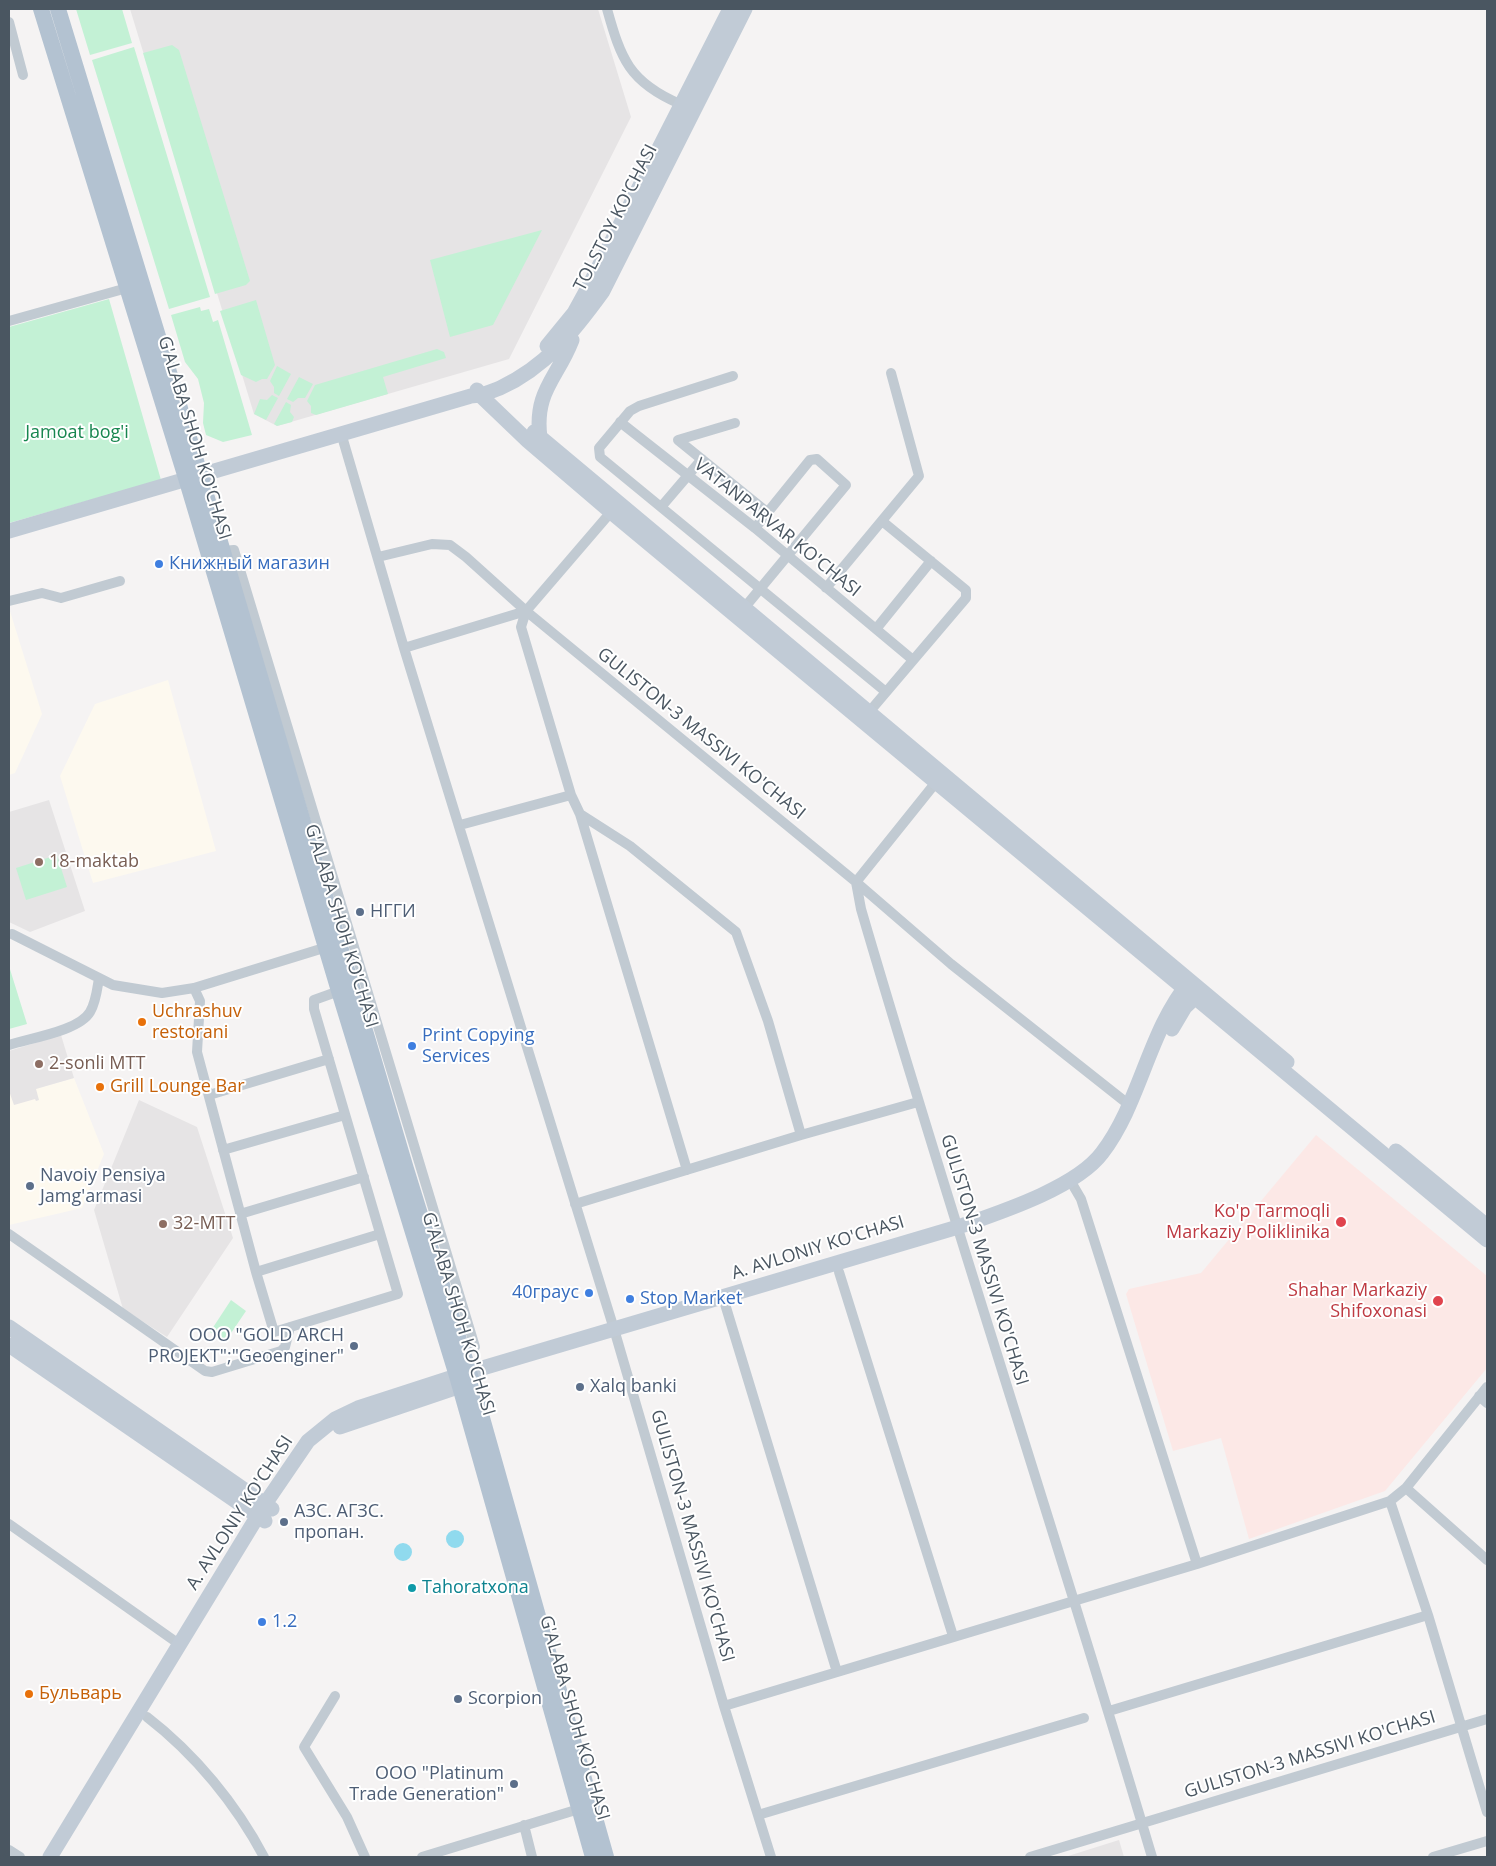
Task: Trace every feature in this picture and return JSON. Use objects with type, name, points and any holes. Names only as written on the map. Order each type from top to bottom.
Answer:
[{"type":"main road","name":"G'ALABA SHOH KO'CHASI","points":[[41,9],[127,288],[193,476],[223,551],[340,925],[406,1169],[453,1298],[465,1379],[578,1808],[593,1857]]},
{"type":"main road","name":"G'ALABA SHOH KO'CHASI","points":[[58,9],[339,990],[465,1379],[606,1857]]},
{"type":"street","points":[[607,9],[623,60],[633,74],[668,99],[680,104]]},
{"type":"street","name":"TOLSTOY KO'CHASI","points":[[481,392],[519,369],[547,346],[574,312],[730,9]]},
{"type":"street","name":"TOLSTOY KO'CHASI","points":[[9,532],[481,392],[522,378],[545,361],[577,327],[603,292],[745,9]]},
{"type":"street","points":[[9,22],[22,75]]},
{"type":"street","points":[[9,321],[127,288]]},
{"type":"street","points":[[540,438],[538,417],[543,395],[577,327]]},
{"type":"street","points":[[826,588],[919,476],[891,373]]},
{"type":"street","points":[[733,376],[639,406],[630,411],[599,448],[600,457],[886,692]]},
{"type":"street","points":[[481,392],[540,438],[937,781],[1192,990],[1487,1226]]},
{"type":"street","points":[[481,392],[528,441],[611,512],[740,609],[870,711],[1192,990],[1487,1240]]},
{"type":"street","name":"VATANPARVAR KO'CHASI","points":[[620,422],[755,528],[913,660]]},
{"type":"street","points":[[735,423],[678,440],[768,513]]},
{"type":"street","name":"GULISTON-3 MASSIVI KO'CHASI","points":[[341,433],[404,648],[615,1333],[724,1706],[771,1857]]},
{"type":"street","points":[[661,507],[702,459]]},
{"type":"street","points":[[740,609],[761,588],[846,485],[816,459],[810,460],[755,528]]},
{"type":"street","points":[[611,512],[526,611],[521,627],[571,795],[580,814],[687,1170]]},
{"type":"street","points":[[870,711],[966,598],[966,590],[882,520]]},
{"type":"street","name":"GULISTON-3 MASSIVI KO'CHASI","points":[[378,556],[432,544],[450,545],[526,611],[856,882],[974,982],[1128,1104]]},
{"type":"street","points":[[876,629],[931,561]]},
{"type":"street","points":[[9,601],[42,593],[61,598],[120,580]]},
{"type":"street","points":[[404,648],[526,611]]},
{"type":"street","points":[[856,882],[937,781]]},
{"type":"street","points":[[460,825],[571,795]]},
{"type":"street","points":[[580,814],[630,846],[736,932],[768,1021],[801,1135]]},
{"type":"street","name":"GULISTON-3 MASSIVI KO'CHASI","points":[[856,882],[861,909],[918,1102],[1074,1599],[1152,1857]]},
{"type":"street","points":[[12,934],[113,985],[162,993],[194,988],[327,947]]},
{"type":"street","points":[[9,1044],[78,1024],[90,1013],[96,1000],[99,978]]},
{"type":"street","points":[[194,988],[200,1001],[197,1052],[274,1332],[398,1294],[314,1010],[314,1000],[339,990]]},
{"type":"street","name":"A. AVLONIY KO'CHASI","points":[[615,1333],[840,1272],[959,1232],[1055,1187],[1083,1170],[1101,1155],[1116,1132],[1150,1053],[1192,990]]},
{"type":"street","name":"A. AVLONIY KO'CHASI","points":[[61,1857],[147,1717],[300,1449],[335,1419],[358,1408],[465,1379],[959,1232],[1010,1219],[1088,1178],[1116,1148],[1192,990]]},
{"type":"street","points":[[208,1095],[329,1059]]},
{"type":"street","points":[[575,1204],[801,1135],[918,1102]]},
{"type":"street","points":[[223,1150],[345,1115]]},
{"type":"street","points":[[240,1214],[364,1177]]},
{"type":"street","points":[[1074,1186],[1081,1199],[1197,1564]]},
{"type":"street","points":[[9,1234],[205,1371],[212,1372],[281,1352],[285,1347],[290,1327]]},
{"type":"street","points":[[256,1272],[380,1234]]},
{"type":"street","points":[[840,1272],[952,1636]]},
{"type":"street","points":[[453,1298],[475,1347]]},
{"type":"street","points":[[725,1304],[837,1672]]},
{"type":"street","points":[[9,1327],[265,1512]]},
{"type":"street","points":[[9,1345],[265,1512]]},
{"type":"street","points":[[724,1706],[1074,1599],[1197,1564],[1390,1501],[1406,1488],[1483,1400],[1487,1387]]},
{"type":"street","points":[[1406,1488],[1487,1560]]},
{"type":"street","points":[[1390,1501],[1428,1614],[1487,1812]]},
{"type":"street","name":"A. AVLONIY KO'CHASI","points":[[50,1857],[179,1644],[265,1512]]},
{"type":"street","points":[[9,1524],[179,1644]]},
{"type":"street","points":[[1109,1712],[1428,1614]]},
{"type":"street","points":[[335,1696],[304,1747],[347,1817],[365,1857]]},
{"type":"street","points":[[147,1717],[172,1737],[206,1772],[252,1834],[264,1857]]},
{"type":"street","points":[[758,1815],[1084,1718]]},
{"type":"street","name":"GULISTON-3 MASSIVI KO'CHASI","points":[[1030,1857],[1487,1719]]},
{"type":"street","points":[[422,1857],[578,1808]]},
{"type":"street","points":[[524,1825],[532,1857]]},
{"type":"street","points":[[1432,1857],[1487,1841]]},
{"type":"street","points":[[9,1850],[20,1857]]},
{"type":"shaded area","points":[[130,9],[598,9],[631,117],[509,359],[277,426],[254,414]]},
{"type":"shaded area","points":[[9,608],[42,714],[15,773],[9,775]]},
{"type":"shaded area","points":[[168,680],[216,851],[93,883],[60,776],[95,704]]},
{"type":"shaded area","name":"18-maktab","points":[[49,800],[85,911],[30,932],[9,922],[9,812]]},
{"type":"shaded area","name":"2-sonli MTT","points":[[61,1035],[74,1078],[36,1089],[39,1100],[36,1101],[35,1099],[14,1105],[9,1091],[9,1051]]},
{"type":"shaded area","points":[[74,1078],[104,1154],[82,1208],[9,1225],[9,1091],[35,1089]]},
{"type":"shaded area","name":"32-MTT","points":[[139,1100],[197,1127],[233,1238],[167,1337],[123,1309],[94,1210]]},
{"type":"shaded area","points":[[1316,1135],[1487,1276],[1487,1368],[1385,1491],[1249,1539],[1221,1438],[1173,1451],[1126,1294],[1129,1289],[1201,1273]]},
{"type":"shaded area","points":[[1119,1840],[1124,1857],[1065,1857]]},
{"type":"green space","points":[[76,9],[122,9],[132,43],[90,55]]},
{"type":"green space","points":[[172,45],[179,50],[250,281],[246,285],[215,294],[143,53]]},
{"type":"green space","points":[[134,47],[210,297],[169,309],[92,60]]},
{"type":"green space","points":[[542,230],[493,325],[450,337],[430,260]]},
{"type":"green space","name":"Jamoat bog'i","points":[[109,299],[161,480],[9,523],[9,327]]},
{"type":"green space","points":[[256,300],[275,365],[267,379],[256,382],[241,375],[220,311]]},
{"type":"green space","points":[[200,307],[201,311],[209,309],[213,322],[218,320],[252,435],[223,442],[206,435],[203,423],[204,403],[198,379],[185,362],[171,315]]},
{"type":"green space","points":[[437,349],[444,352],[446,358],[383,377],[388,394],[316,415],[311,413],[311,406],[307,401],[315,385]]},
{"type":"green space","points":[[277,366],[291,374],[279,396],[274,393],[274,387],[270,381]]},
{"type":"green space","points":[[299,377],[313,384],[305,398],[298,398],[293,402],[287,399]]},
{"type":"green space","points":[[272,395],[278,398],[266,420],[254,414],[260,399],[267,400]]},
{"type":"green space","points":[[286,402],[291,405],[290,412],[294,417],[292,422],[277,426],[274,424]]},
{"type":"green space","points":[[57,855],[67,887],[26,900],[16,868]]},
{"type":"green space","points":[[9,966],[27,1024],[9,1029]]},
{"type":"green space","points":[[231,1300],[246,1311],[225,1342],[210,1332]]},
{"type":"water","points":[[451,1530],[459,1530],[464,1535],[462,1546],[451,1548],[446,1543],[446,1535]]},
{"type":"water","points":[[399,1543],[407,1543],[412,1548],[410,1559],[399,1561],[394,1556],[394,1548]]},
{"type":"place","name":"Книжный магазин","points":[[159,564]]},
{"type":"place","name":"18-maktab","points":[[39,862]]},
{"type":"place","name":"НГГИ","points":[[360,912]]},
{"type":"place","name":"Uchrashuv restorani","points":[[142,1022]]},
{"type":"place","name":"Print Copying Services","points":[[412,1046]]},
{"type":"place","name":"2-sonli MTT","points":[[39,1064]]},
{"type":"place","name":"Grill Lounge Bar","points":[[100,1087]]},
{"type":"place","name":"Navoiy Pensiya Jamg'armasi","points":[[30,1186]]},
{"type":"place","name":"Ko'p Tarmoqli Markaziy Poliklinika","points":[[1341,1222]]},
{"type":"place","name":"32-MTT","points":[[163,1224]]},
{"type":"place","name":"40граус","points":[[589,1293]]},
{"type":"place","name":"Stop Market","points":[[630,1299]]},
{"type":"place","name":"Shahar Markaziy Shifoxonasi","points":[[1438,1301]]},
{"type":"place","name":"ООО \"GOLD ARCH PROJEKT\";\"Geoenginer\"","points":[[354,1346]]},
{"type":"place","name":"Xalq banki","points":[[580,1387]]},
{"type":"place","name":"АЗС. АГЗС. пропан.","points":[[284,1522]]},
{"type":"place","name":"Tahoratxona","points":[[412,1588]]},
{"type":"place","name":"1.2","points":[[262,1622]]},
{"type":"place","name":"Бульварь","points":[[29,1694]]},
{"type":"place","name":"Scorpion","points":[[458,1699]]},
{"type":"place","name":"OOO \"Platinum Trade Generation\"","points":[[514,1784]]}]
